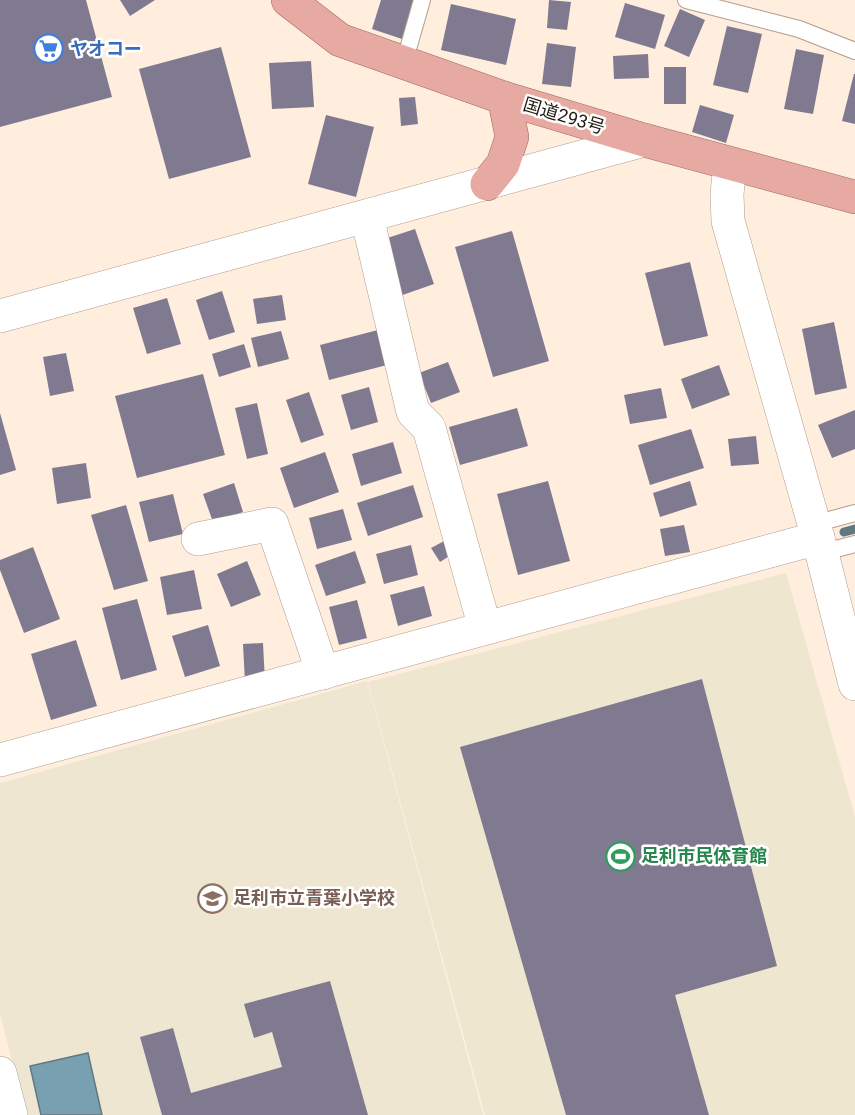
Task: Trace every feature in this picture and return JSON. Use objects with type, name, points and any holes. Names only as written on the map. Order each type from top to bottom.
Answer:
[{"type":"highway","name":"国道293号","points":[[288,0],[340,40],[504,98],[644,140],[855,197]]},
{"type":"highway","points":[[487,184],[503,164],[512,137],[504,98]]},
{"type":"street","points":[[0,316],[644,140]]},
{"type":"street","points":[[730,164],[726,194],[728,221],[818,538],[855,684]]},
{"type":"street","points":[[367,217],[413,412],[429,428],[484,628]]},
{"type":"street","points":[[198,539],[272,524],[323,672]]},
{"type":"street","points":[[0,760],[818,538]]},
{"type":"street","points":[[0,1073],[7,1110]]},
{"type":"lane","points":[[404,63],[422,0]]},
{"type":"lane","points":[[686,0],[799,29],[855,51]]},
{"type":"lane","points":[[818,538],[855,513]]},
{"type":"lane","points":[[818,538],[855,544]]},
{"type":"shaded area","points":[[786,573],[855,817],[855,1115],[485,1115],[368,682]]},
{"type":"shaded area","name":"足利市立青葉小学校","points":[[367,681],[483,1115],[26,1115],[0,1014],[0,783]]},
{"type":"water","points":[[88,1053],[102,1115],[41,1115],[30,1066]]},
{"type":"building","name":"ヤオコー","points":[[0,0],[86,0],[112,97],[0,127]]},
{"type":"building","points":[[120,0],[155,0],[130,16]]},
{"type":"building","points":[[381,0],[417,0],[405,40],[372,29]]},
{"type":"building","points":[[549,0],[571,2],[567,30],[547,28]]},
{"type":"building","points":[[625,3],[665,15],[655,49],[615,37]]},
{"type":"building","points":[[451,4],[516,19],[506,65],[441,50]]},
{"type":"building","points":[[680,9],[705,20],[689,57],[664,46]]},
{"type":"building","points":[[727,26],[762,34],[748,93],[713,85]]},
{"type":"building","points":[[547,43],[576,47],[571,87],[542,84]]},
{"type":"building","points":[[221,47],[251,157],[169,179],[139,69]]},
{"type":"building","points":[[796,49],[824,55],[813,114],[784,109]]},
{"type":"building","points":[[648,54],[649,78],[614,79],[613,56]]},
{"type":"building","points":[[311,61],[314,107],[272,109],[269,63]]},
{"type":"building","points":[[664,67],[686,67],[686,104],[664,104]]},
{"type":"building","points":[[855,74],[855,124],[842,121]]},
{"type":"building","points":[[415,97],[418,124],[401,126],[399,98]]},
{"type":"building","points":[[700,105],[734,115],[726,143],[692,132]]},
{"type":"building","points":[[326,115],[374,127],[356,197],[308,184]]},
{"type":"building","points":[[415,229],[434,284],[394,298],[375,242]]},
{"type":"building","points":[[512,231],[549,361],[493,377],[455,247]]},
{"type":"building","points":[[690,262],[708,336],[664,346],[645,273]]},
{"type":"building","points":[[222,291],[235,332],[209,340],[196,300]]},
{"type":"building","points":[[282,295],[286,320],[257,324],[253,299]]},
{"type":"building","points":[[167,298],[181,344],[147,354],[133,308]]},
{"type":"building","points":[[834,322],[847,388],[815,395],[802,329]]},
{"type":"building","points":[[378,330],[387,365],[329,380],[320,345]]},
{"type":"building","points":[[281,331],[289,359],[258,367],[251,338]]},
{"type":"building","points":[[244,344],[251,367],[219,377],[212,354]]},
{"type":"building","points":[[66,353],[74,391],[50,396],[43,357]]},
{"type":"building","points":[[448,362],[460,392],[431,403],[419,373]]},
{"type":"building","points":[[719,365],[730,395],[692,409],[681,379]]},
{"type":"building","points":[[203,374],[225,455],[137,478],[115,396]]},
{"type":"building","points":[[369,387],[378,422],[351,430],[341,395]]},
{"type":"building","points":[[661,388],[667,418],[630,424],[624,395]]},
{"type":"building","points":[[309,392],[324,435],[301,443],[286,400]]},
{"type":"building","points":[[257,403],[268,454],[247,459],[235,408]]},
{"type":"building","points":[[517,408],[528,446],[460,465],[449,427]]},
{"type":"building","points":[[855,410],[855,449],[832,458],[818,425]]},
{"type":"building","points":[[0,413],[16,470],[0,475]]},
{"type":"building","points":[[691,429],[704,468],[650,485],[638,445]]},
{"type":"building","points":[[756,436],[759,464],[731,466],[728,439]]},
{"type":"building","points":[[393,442],[402,473],[361,486],[352,454]]},
{"type":"building","points":[[325,452],[339,492],[294,508],[280,468]]},
{"type":"building","points":[[86,463],[91,498],[57,504],[52,468]]},
{"type":"building","points":[[548,481],[570,561],[518,575],[497,494]]},
{"type":"building","points":[[690,481],[697,505],[660,517],[653,493]]},
{"type":"building","points":[[234,483],[243,512],[213,522],[203,494]]},
{"type":"building","points":[[413,485],[423,517],[368,536],[357,503]]},
{"type":"building","points":[[173,494],[183,534],[149,542],[139,502]]},
{"type":"building","points":[[126,505],[148,581],[114,590],[91,515]]},
{"type":"building","points":[[343,509],[352,540],[317,549],[309,518]]},
{"type":"building","points":[[684,525],[690,552],[665,556],[660,529]]},
{"type":"building","points":[[446,540],[454,553],[440,562],[431,548]]},
{"type":"building","points":[[411,545],[418,575],[384,584],[376,554]]},
{"type":"building","points":[[33,547],[60,619],[24,633],[0,570],[0,560]]},
{"type":"building","points":[[355,551],[366,583],[326,596],[315,565]]},
{"type":"building","points":[[247,561],[261,595],[231,607],[217,574]]},
{"type":"building","points":[[194,570],[202,609],[167,615],[160,577]]},
{"type":"building","points":[[424,586],[432,616],[398,626],[390,595]]},
{"type":"building","points":[[137,599],[157,670],[121,680],[102,608]]},
{"type":"building","points":[[357,600],[367,638],[339,645],[329,607]]},
{"type":"building","points":[[208,625],[220,666],[185,677],[172,636]]},
{"type":"building","points":[[76,640],[97,706],[51,720],[31,654]]},
{"type":"building","points":[[263,643],[265,682],[245,683],[243,644]]},
{"type":"building","name":"足利市民体育館","points":[[702,679],[777,966],[675,995],[709,1115],[566,1115],[460,747]]},
{"type":"building","points":[[330,981],[368,1115],[162,1115],[140,1037],[173,1028],[191,1093],[282,1067],[272,1032],[254,1038],[244,1004]]},
{"type":"waterway","points":[[844,532],[855,529]]},
{"type":"place","name":"ヤオコー","points":[[49,49]]},
{"type":"place","name":"足利市民体育館","points":[[620,856]]},
{"type":"place","name":"足利市立青葉小学校","points":[[212,898]]}]
